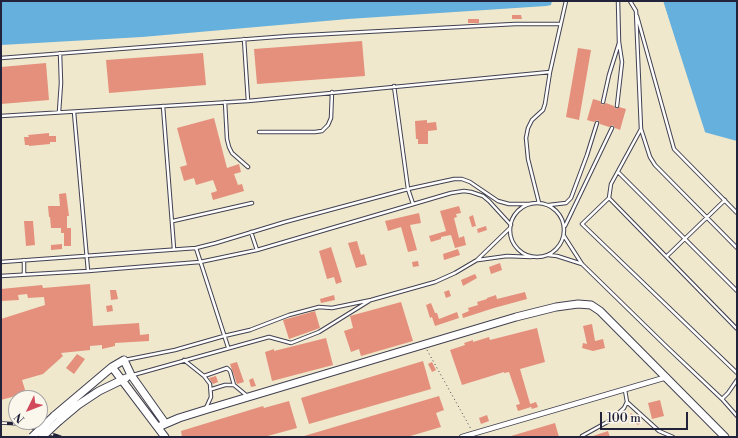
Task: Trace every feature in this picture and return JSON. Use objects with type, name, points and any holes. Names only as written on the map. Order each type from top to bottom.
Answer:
[{"type":"main road","points":[[158,427],[165,423],[205,410],[516,317],[556,307],[578,304],[591,305],[600,311],[725,437]]},
{"type":"main road","points":[[32,437],[56,418],[112,366],[124,360],[132,375],[165,423]]},
{"type":"main road","points":[[112,366],[165,437]]},
{"type":"main road","points":[[42,437],[56,418],[99,391],[132,375]]},
{"type":"street","points":[[462,437],[667,377]]},
{"type":"lane","points":[[539,203],[528,159],[526,138],[528,128],[532,120],[543,110],[545,104],[550,72],[566,1]]},
{"type":"lane","points":[[617,106],[622,62],[619,42],[618,1]]},
{"type":"lane","points":[[630,1],[636,11],[674,149],[737,212]]},
{"type":"lane","points":[[636,11],[641,129],[650,157],[655,165],[737,248]]},
{"type":"lane","points":[[1,58],[244,39],[515,24],[560,24]]},
{"type":"lane","points":[[244,39],[248,101]]},
{"type":"lane","points":[[603,102],[619,42]]},
{"type":"lane","points":[[59,112],[61,83],[60,53]]},
{"type":"lane","points":[[1,116],[248,101],[550,72]]},
{"type":"lane","points":[[394,86],[408,189],[414,204]]},
{"type":"lane","points":[[259,132],[315,132],[322,130],[328,125],[331,118],[332,92]]},
{"type":"lane","points":[[225,102],[227,139],[229,147],[232,153],[248,168]]},
{"type":"lane","points":[[163,106],[173,221],[174,250]]},
{"type":"lane","points":[[74,112],[88,271]]},
{"type":"lane","points":[[1,262],[196,248],[408,189],[454,179],[462,179],[470,182],[498,200],[509,204],[539,203],[549,205],[566,203],[571,198],[597,123]]},
{"type":"lane","points":[[564,226],[612,128]]},
{"type":"lane","points":[[641,129],[611,184],[609,198],[582,224],[737,373]]},
{"type":"lane","points":[[618,172],[737,291]]},
{"type":"lane","points":[[1,276],[200,262],[257,250],[451,193],[464,191],[483,196],[489,201],[511,226],[511,236],[517,247],[528,255],[536,257]]},
{"type":"lane","points":[[609,198],[737,329]]},
{"type":"lane","points":[[667,256],[725,200]]},
{"type":"lane","points":[[173,221],[252,203]]},
{"type":"lane","points":[[124,360],[175,350],[250,330],[289,315],[319,307],[332,308],[371,300],[435,282],[477,260],[499,241],[511,226],[517,212],[529,204]]},
{"type":"lane","points":[[547,255],[560,245],[564,236],[564,226],[560,216],[549,205]]},
{"type":"lane","points":[[251,232],[257,250]]},
{"type":"lane","points":[[564,236],[582,264],[722,399],[737,416]]},
{"type":"lane","points":[[196,248],[228,347]]},
{"type":"lane","points":[[477,260],[507,256],[536,257],[547,255],[557,256],[582,264]]},
{"type":"lane","points":[[24,260],[24,274]]},
{"type":"lane","points":[[132,375],[228,347],[269,337],[291,343],[319,332],[371,300]]},
{"type":"lane","points":[[184,360],[204,376],[210,384],[212,389],[211,397],[205,410]]},
{"type":"lane","points":[[204,376],[227,368],[230,371],[234,384],[248,397]]},
{"type":"lane","points":[[722,399],[737,380]]},
{"type":"lane","points":[[212,389],[234,384]]},
{"type":"lane","points":[[582,436],[611,420],[624,408],[627,402],[625,390]]},
{"type":"lane","points":[[627,402],[659,431],[673,437]]},
{"type":"path","points":[[424,345],[473,434]]},
{"type":"water","points":[[1,1],[552,1],[551,5],[546,6],[348,19],[142,37],[1,45]]},
{"type":"water","points":[[663,1],[737,1],[737,141],[704,132]]},
{"type":"pier","points":[[661,1],[663,1],[706,135],[702,133]]},
{"type":"building","points":[[512,15],[521,15],[522,19],[512,19]]},
{"type":"building","points":[[468,19],[479,19],[479,23],[468,23]]},
{"type":"building","points":[[362,41],[365,76],[257,84],[254,49]]},
{"type":"building","points":[[578,48],[591,50],[579,120],[566,117]]},
{"type":"building","points":[[203,53],[206,85],[109,93],[106,60]]},
{"type":"building","points":[[46,63],[49,100],[1,104],[1,67]]},
{"type":"building","points":[[593,99],[600,101],[602,105],[606,103],[614,106],[616,109],[619,107],[626,109],[620,130],[615,128],[613,125],[609,127],[600,124],[597,120],[594,122],[587,120]]},
{"type":"building","points":[[214,118],[227,168],[239,164],[241,172],[234,174],[238,185],[242,184],[244,191],[213,200],[211,193],[217,191],[213,180],[196,185],[194,178],[184,181],[180,167],[187,165],[177,128]]},
{"type":"building","points":[[427,120],[427,123],[436,122],[437,130],[428,131],[428,144],[418,144],[418,139],[416,139],[415,121]]},
{"type":"building","points":[[49,133],[49,136],[56,136],[56,142],[50,142],[50,144],[25,145],[24,137],[29,137],[28,135]]},
{"type":"building","points":[[66,193],[69,216],[67,216],[67,228],[71,228],[71,246],[64,246],[64,233],[61,233],[61,228],[51,228],[49,217],[48,206],[60,206],[59,194]]},
{"type":"building","points":[[459,206],[461,213],[456,214],[457,217],[454,218],[459,238],[464,236],[466,245],[455,248],[451,235],[441,237],[441,239],[431,242],[429,236],[446,231],[440,211]]},
{"type":"building","points":[[419,213],[421,223],[410,225],[417,250],[408,252],[401,227],[388,231],[385,221]]},
{"type":"building","points":[[473,215],[476,226],[472,227],[469,217]]},
{"type":"building","points":[[24,221],[33,221],[35,245],[26,246]]},
{"type":"building","points":[[486,226],[487,230],[478,233],[477,229]]},
{"type":"building","points":[[357,241],[361,255],[364,254],[367,265],[356,268],[348,243]]},
{"type":"building","points":[[62,244],[62,249],[51,250],[51,245]]},
{"type":"building","points":[[331,247],[342,282],[336,284],[334,277],[327,279],[319,251]]},
{"type":"building","points":[[458,249],[460,255],[444,260],[443,254]]},
{"type":"building","points":[[418,261],[419,266],[413,267],[412,262]]},
{"type":"building","points":[[500,263],[502,270],[491,274],[489,267]]},
{"type":"building","points":[[475,274],[477,278],[463,286],[461,280]]},
{"type":"building","points":[[90,284],[93,326],[139,323],[140,335],[149,334],[149,341],[115,343],[115,346],[102,349],[102,345],[90,346],[90,350],[61,353],[63,356],[43,374],[22,380],[25,390],[8,390],[8,398],[1,400],[1,319],[45,305],[44,297],[28,298],[27,294],[18,295],[19,300],[1,301],[1,289],[42,285],[43,288]]},
{"type":"building","points":[[110,290],[116,290],[118,299],[111,300]]},
{"type":"building","points":[[449,290],[451,296],[446,298],[444,292]]},
{"type":"building","points":[[525,292],[527,299],[463,318],[462,314],[469,311],[468,308],[478,305],[477,302],[496,295],[497,299]]},
{"type":"building","points":[[334,295],[335,300],[321,303],[320,299]]},
{"type":"building","points":[[401,302],[413,341],[361,356],[359,349],[351,352],[344,331],[353,328],[350,316]]},
{"type":"building","points":[[431,303],[439,319],[457,312],[459,318],[435,326],[432,317],[430,318],[426,305]]},
{"type":"building","points":[[112,305],[113,311],[107,312],[106,306]]},
{"type":"building","points":[[315,311],[320,328],[289,339],[283,320]]},
{"type":"building","points":[[592,324],[595,341],[603,339],[605,348],[593,351],[582,348],[583,343],[587,344],[583,326]]},
{"type":"building","points":[[537,328],[545,362],[520,369],[531,407],[518,411],[516,405],[520,404],[509,372],[504,372],[462,385],[450,350],[465,345],[464,343],[473,340],[473,342],[489,337],[490,340]]},
{"type":"building","points":[[326,338],[333,365],[272,381],[265,352]]},
{"type":"building","points":[[77,354],[85,359],[74,374],[66,368]]},
{"type":"building","points":[[423,361],[431,389],[309,424],[301,398]]},
{"type":"building","points":[[237,362],[244,382],[237,384],[230,364]]},
{"type":"building","points":[[432,362],[436,370],[432,372],[428,364]]},
{"type":"building","points":[[216,376],[218,382],[213,384],[209,378]]},
{"type":"building","points":[[253,378],[256,386],[251,387],[249,380]]},
{"type":"building","points":[[439,396],[444,410],[436,413],[441,427],[407,437],[304,437],[304,436]]},
{"type":"building","points":[[660,400],[664,416],[652,419],[648,403]]},
{"type":"building","points":[[289,401],[297,428],[264,437],[182,437],[181,431],[263,406],[264,408]]},
{"type":"building","points":[[536,402],[538,407],[532,409],[530,404]]},
{"type":"building","points":[[631,413],[641,422],[638,425],[628,417]]},
{"type":"building","points":[[487,415],[489,421],[481,424],[479,418]]},
{"type":"building","points":[[555,423],[559,437],[511,437],[511,436]]},
{"type":"building","points":[[608,431],[610,437],[593,437],[593,436]]},
{"type":"railway","points":[[1,423],[20,424],[60,437]]}]
